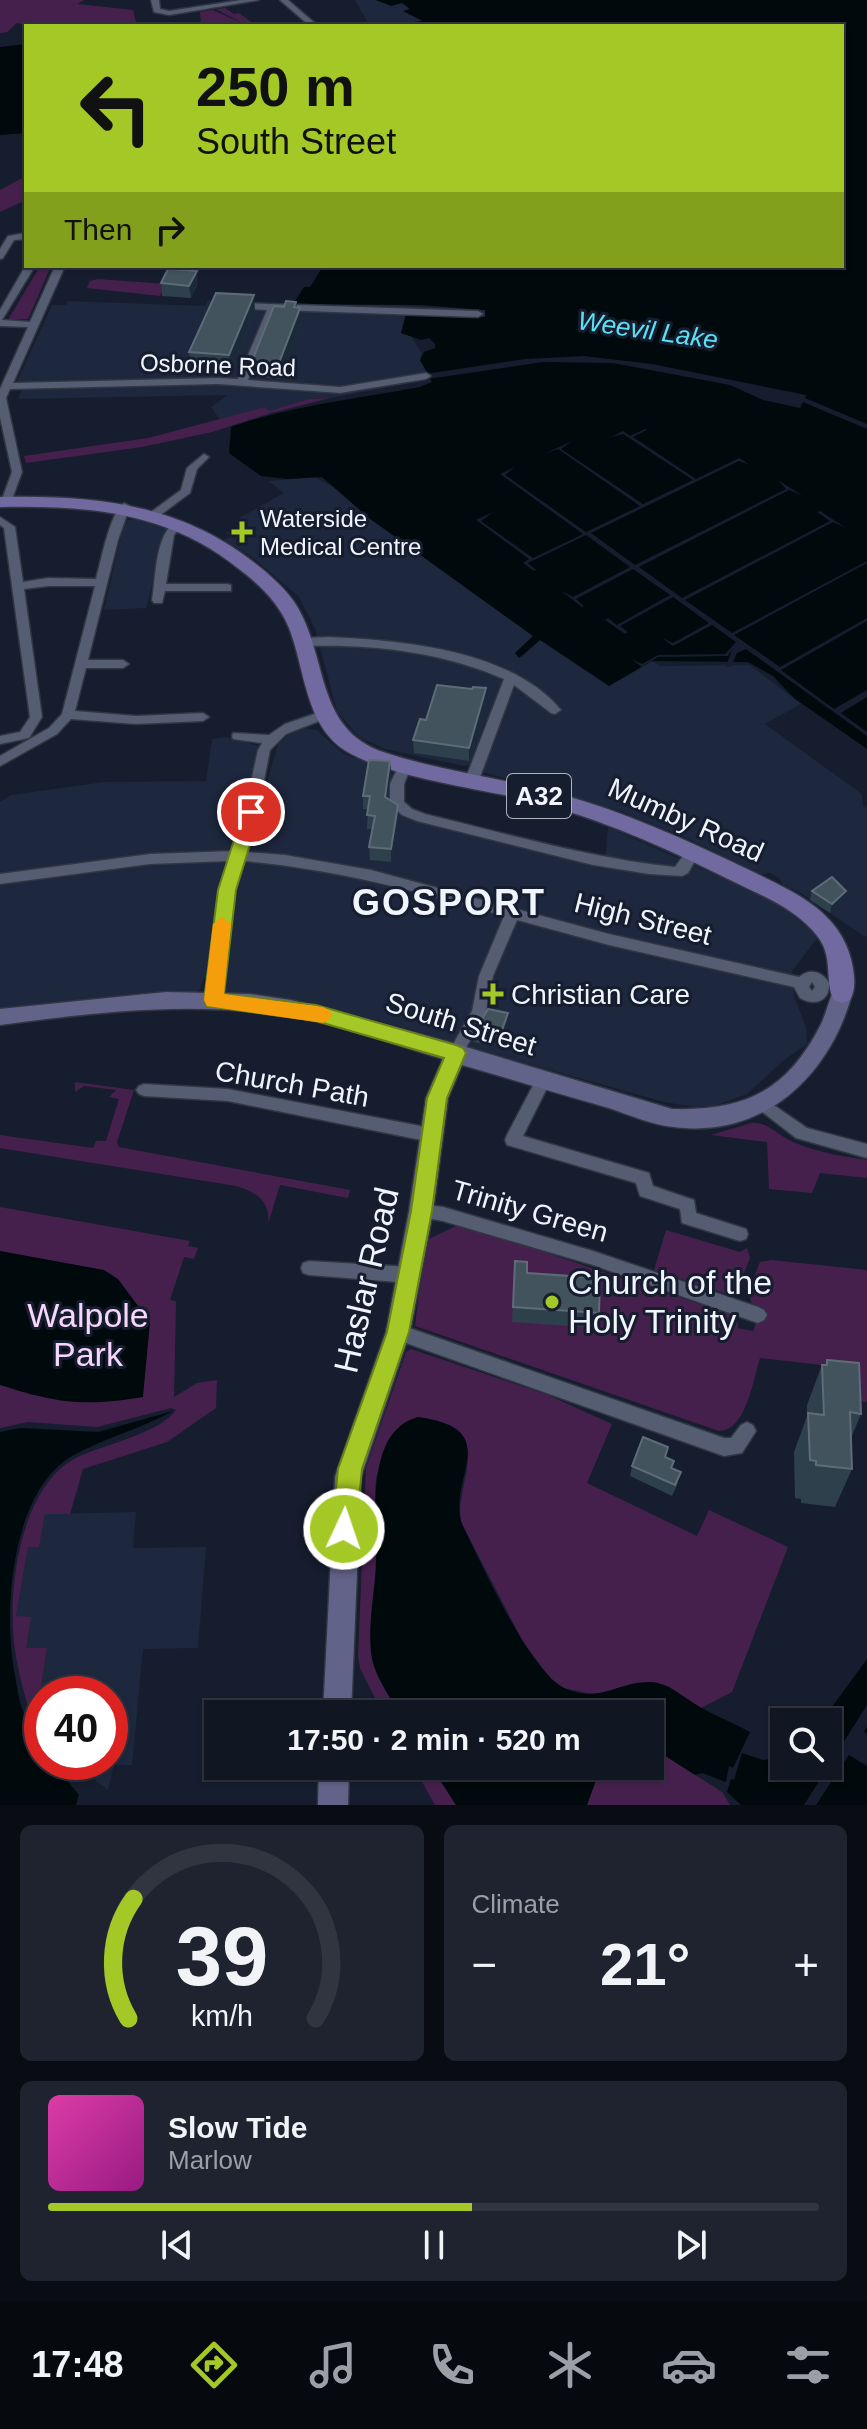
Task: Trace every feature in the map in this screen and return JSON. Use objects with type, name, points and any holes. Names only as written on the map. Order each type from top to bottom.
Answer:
[{"type":"main road","name":"Mumby Road","points":[[3,502],[124,506],[155,514],[209,539],[262,576],[288,607],[305,642],[323,715],[332,730],[350,745],[370,755],[588,809],[646,830],[693,852],[792,903],[824,928],[839,957],[833,992]]},
{"type":"main road","name":"South Street","points":[[0,1017],[71,1007],[214,1000],[316,1013],[672,1118],[716,1118],[750,1110],[796,1076],[834,1025],[833,992]]},
{"type":"main road","name":"Haslar Road","points":[[338,1700],[348,1477],[398,1332],[421,1211],[437,1098],[456,1053]]},
{"type":"main road","points":[[333,1805],[334,1780]]},
{"type":"street","points":[[155,0],[159,15],[255,0]]},
{"type":"street","points":[[284,0],[312,24]]},
{"type":"street","points":[[0,256],[11,238],[24,236]]},
{"type":"street","points":[[29,268],[0,321],[35,325]]},
{"type":"street","points":[[3,502],[17,476],[1,402],[59,268]]},
{"type":"street","points":[[227,305],[478,314]]},
{"type":"street","points":[[242,382],[272,308]]},
{"type":"street","points":[[0,362],[17,363]]},
{"type":"street","name":"Osborne Road","points":[[7,386],[242,382],[343,390],[426,376]]},
{"type":"street","points":[[0,455],[13,454]]},
{"type":"street","points":[[155,514],[186,491],[192,468],[204,457]]},
{"type":"street","points":[[0,762],[53,731],[68,715],[124,506]]},
{"type":"street","points":[[0,520],[9,527],[36,716],[25,734],[0,740]]},
{"type":"street","points":[[178,523],[168,535],[159,593],[227,588]]},
{"type":"street","points":[[17,586],[51,582],[102,583]]},
{"type":"street","points":[[305,642],[343,642],[448,656],[511,678],[555,710]]},
{"type":"street","points":[[82,664],[123,664]]},
{"type":"street","points":[[472,780],[511,678]]},
{"type":"street","points":[[68,715],[136,720],[203,717]]},
{"type":"street","points":[[238,736],[270,739],[323,715]]},
{"type":"street","points":[[214,1000],[227,890],[247,831],[261,761],[270,739]]},
{"type":"street","points":[[406,764],[397,784],[397,804],[401,809],[422,818],[593,860],[649,869],[677,872],[683,869],[693,852]]},
{"type":"street","name":"High Street","points":[[0,879],[171,858],[238,856],[282,860],[382,877],[583,933],[800,983],[808,978],[816,979],[833,992]]},
{"type":"street","points":[[456,1053],[479,1011],[486,976],[513,912]]},
{"type":"street","points":[[543,1080],[513,1140],[643,1178],[646,1191],[688,1205],[688,1218],[740,1234]]},
{"type":"street","name":"Church Path","points":[[144,1090],[228,1095],[431,1135]]},
{"type":"street","points":[[762,1103],[802,1133],[867,1151]]},
{"type":"street","name":"Trinity Green","points":[[421,1211],[443,1214],[593,1258],[758,1315]]},
{"type":"street","points":[[309,1268],[410,1275]]},
{"type":"street","points":[[398,1332],[724,1447],[736,1447],[747,1431]]},
{"type":"shaded area","points":[[355,0],[376,0],[391,5],[402,3],[411,9],[404,11],[423,22],[350,24],[367,21]]},
{"type":"shaded area","points":[[208,300],[486,310],[485,318],[401,333],[411,336],[422,354],[420,360],[432,379],[330,398],[308,399],[269,411],[265,408],[220,420],[211,407],[228,395],[18,399],[26,381],[17,381],[52,305],[66,305],[68,301],[205,306]]},
{"type":"shaded area","points":[[315,477],[342,492],[360,510],[358,518],[362,521],[369,518],[533,636],[521,658],[540,640],[651,661],[661,666],[750,665],[801,704],[765,724],[862,794],[863,806],[867,808],[867,938],[799,892],[783,885],[770,873],[761,875],[693,841],[621,811],[479,771],[495,722],[486,720],[471,764],[464,766],[385,749],[359,737],[337,711],[315,629],[299,597],[252,557],[224,540],[230,536],[225,533],[240,524],[234,521],[284,493],[268,481]]},
{"type":"shaded area","points":[[143,518],[167,528],[146,608],[104,610],[123,526],[128,520]]},
{"type":"shaded area","points":[[305,728],[317,730],[345,755],[392,769],[389,801],[405,818],[604,869],[608,827],[779,903],[818,937],[792,971],[794,996],[806,1027],[807,1044],[784,1060],[747,1094],[715,1106],[694,1107],[664,1102],[374,1020],[291,1001],[234,995],[222,991],[220,978],[204,978],[200,989],[192,994],[119,996],[0,1009],[0,802],[11,795],[104,782],[206,781],[212,739],[227,737],[259,746],[243,830],[252,832],[278,744],[288,735]]},
{"type":"shaded area","points":[[136,1512],[133,1548],[206,1547],[198,1648],[143,1649],[132,1765],[128,1765],[128,1676],[43,1676],[47,1649],[26,1648],[16,1616],[28,1546],[39,1546],[45,1514]]},
{"type":"shaded area","points":[[95,1780],[110,1780],[108,1790]]},
{"type":"green space","points":[[0,0],[84,0],[77,4],[133,10],[136,24],[17,23],[7,32],[0,33]]},
{"type":"green space","points":[[225,8],[234,14],[239,13],[254,24],[244,24],[216,9]]},
{"type":"green space","points":[[213,10],[244,24],[201,23],[200,12]]},
{"type":"green space","points":[[24,177],[24,201],[0,212],[0,190]]},
{"type":"green space","points":[[39,268],[50,268],[28,319],[8,320]]},
{"type":"green space","points":[[90,281],[166,284],[160,296],[87,288]]},
{"type":"green space","points":[[330,398],[212,432],[142,447],[26,463],[24,456],[148,438],[265,407],[269,411],[308,399]]},
{"type":"green space","points":[[75,1082],[134,1090],[117,1142],[119,1147],[350,1190],[348,1198],[280,1185],[268,1224],[267,1209],[261,1199],[236,1186],[0,1148],[0,1135],[93,1148],[96,1141],[106,1141],[119,1099],[109,1097],[116,1090],[84,1086],[75,1092]]},
{"type":"green space","points":[[751,1123],[767,1126],[809,1148],[867,1160],[867,1178],[820,1173],[812,1193],[769,1189],[767,1142],[711,1135]]},
{"type":"green space","name":"Walpole Park","points":[[0,1207],[190,1241],[188,1246],[198,1248],[194,1259],[184,1257],[170,1300],[176,1301],[174,1397],[197,1383],[217,1380],[216,1408],[167,1442],[83,1469],[70,1514],[45,1514],[39,1547],[28,1547],[16,1616],[31,1617],[26,1648],[47,1648],[43,1676],[24,1676],[24,1690],[15,1650],[13,1600],[21,1542],[42,1491],[58,1471],[78,1457],[158,1425],[176,1410],[171,1408],[97,1427],[28,1422],[0,1428]]},
{"type":"green space","points":[[460,1224],[729,1314],[737,1319],[738,1328],[753,1331],[761,1310],[751,1302],[749,1290],[760,1262],[771,1260],[867,1270],[867,1402],[842,1399],[840,1367],[760,1358],[742,1414],[728,1429],[719,1431],[415,1326],[425,1241]]},
{"type":"green space","points":[[666,1230],[740,1252],[747,1248],[750,1258],[737,1291],[727,1294],[654,1270]]},
{"type":"green space","points":[[411,1349],[548,1395],[612,1424],[587,1483],[697,1536],[709,1510],[788,1547],[732,1692],[701,1708],[668,1686],[643,1683],[596,1695],[564,1688],[551,1679],[523,1642],[462,1524],[461,1500],[468,1459],[463,1438],[449,1429],[412,1419],[403,1424],[386,1449],[376,1478],[372,1658],[393,1700],[376,1700],[360,1668],[358,1656],[366,1468],[406,1352]]},
{"type":"green space","points":[[664,1755],[722,1792],[730,1805],[587,1805],[596,1780],[664,1780]]},
{"type":"green space","points":[[421,1780],[440,1780],[456,1805],[435,1805]]},
{"type":"water","name":"Weevil Lake","points":[[376,0],[867,0],[867,749],[794,698],[773,676],[748,662],[652,661],[609,686],[540,640],[519,658],[515,653],[533,636],[369,518],[322,477],[287,479],[261,476],[229,453],[231,427],[301,408],[420,387],[432,382],[420,360],[424,352],[435,348],[435,344],[429,338],[421,340],[401,333],[406,314],[485,317],[485,310],[422,305],[293,304],[304,287],[310,287],[322,268],[844,268],[844,24],[396,24],[423,21],[403,11],[410,9],[402,3],[391,6]]},
{"type":"water","points":[[24,44],[24,133],[0,135],[0,47]]},
{"type":"water","points":[[0,1251],[104,1270],[118,1279],[150,1322],[143,1397],[71,1402],[0,1385]]},
{"type":"water","points":[[173,1411],[72,1456],[52,1473],[36,1495],[16,1553],[10,1615],[14,1670],[24,1712],[24,1780],[67,1780],[79,1795],[76,1805],[0,1805],[0,1432],[20,1428],[98,1432]]},
{"type":"water","points":[[418,1417],[445,1423],[460,1432],[467,1444],[459,1507],[462,1524],[522,1640],[552,1679],[566,1689],[590,1694],[640,1683],[664,1685],[750,1732],[733,1768],[729,1766],[726,1782],[702,1773],[695,1775],[664,1755],[664,1700],[392,1700],[372,1659],[371,1625],[376,1567],[377,1482],[388,1441],[400,1426]]},
{"type":"water","points":[[867,1659],[867,1805],[741,1805],[727,1792],[742,1753],[763,1760],[770,1759],[770,1780],[842,1780],[842,1708],[831,1708]]},
{"type":"water","points":[[440,1780],[596,1780],[587,1805],[456,1805]]},
{"type":"pier","points":[[584,356],[652,364],[806,395],[805,398],[867,424],[867,429],[803,402],[800,408],[763,400],[730,385],[613,363],[543,362],[428,379],[425,374],[525,359]]},
{"type":"pier","points":[[645,429],[633,437],[696,479],[739,458],[750,465],[739,461],[591,533],[635,565],[786,489],[778,480],[803,496],[789,490],[639,567],[682,598],[830,521],[817,512],[846,528],[833,522],[685,600],[732,633],[867,561],[734,635],[780,667],[867,618],[867,621],[781,670],[834,709],[867,690],[867,697],[841,713],[867,732],[867,736],[746,649],[737,653],[731,667],[726,667],[732,649],[728,656],[658,657],[642,667],[631,659],[642,664],[658,655],[725,654],[736,642],[712,625],[673,646],[662,638],[673,643],[709,623],[673,597],[620,626],[628,632],[625,634],[605,620],[608,618],[617,625],[670,595],[633,569],[576,599],[582,607],[561,591],[573,597],[630,567],[586,535],[528,563],[534,571],[523,563],[529,559],[476,520],[493,512],[481,521],[533,558],[583,534],[500,474],[515,467],[505,475],[586,532],[640,506],[558,449],[544,454],[572,441],[561,449],[643,504],[693,480],[623,434],[611,437],[623,431],[630,436]]},
{"type":"pier","points":[[867,1705],[864,1732],[867,1734],[867,1766],[849,1755],[842,1766],[842,1745]]},
{"type":"pier","points":[[820,1780],[832,1780],[816,1805],[804,1805]]},
{"type":"building","points":[[168,269],[197,271],[189,286],[161,283]]},
{"type":"building","points":[[216,293],[254,295],[229,355],[189,352]]},
{"type":"building","points":[[286,301],[296,302],[294,307],[300,308],[279,363],[252,361],[274,306],[284,307]]},
{"type":"building","points":[[437,685],[486,688],[469,748],[413,740],[420,719],[426,720]]},
{"type":"building","points":[[369,760],[390,761],[385,797],[398,805],[391,849],[369,847],[375,816],[367,815],[370,796],[363,796]]},
{"type":"building","points":[[832,877],[846,891],[832,904],[812,891]]},
{"type":"building","points":[[488,1009],[508,1013],[501,1033],[493,1038],[473,1033]]},
{"type":"building","points":[[515,1261],[527,1262],[527,1273],[600,1278],[599,1313],[513,1307]]},
{"type":"building","points":[[827,1360],[859,1363],[861,1414],[850,1412],[852,1469],[816,1465],[816,1461],[810,1460],[808,1413],[824,1415],[822,1365],[827,1365]]},
{"type":"building","points":[[643,1437],[668,1447],[665,1457],[674,1461],[671,1468],[681,1472],[675,1485],[632,1466]]},
{"type":"slow traffic","points":[[222,924],[214,1000],[323,1015]]},
{"type":"place","name":"Waterside Medical Centre","points":[[242,532]]},
{"type":"place","name":"Christian Care","points":[[493,994]]},
{"type":"place","name":"Church of the Holy Trinity","points":[[552,1302]]},
{"type":"district","name":"GOSPORT","points":[[449,902]]},
{"type":"route","points":[[251,812],[227,890],[214,1000],[316,1013],[456,1053],[437,1098],[421,1211],[398,1332],[350,1469],[344,1529]]}]
